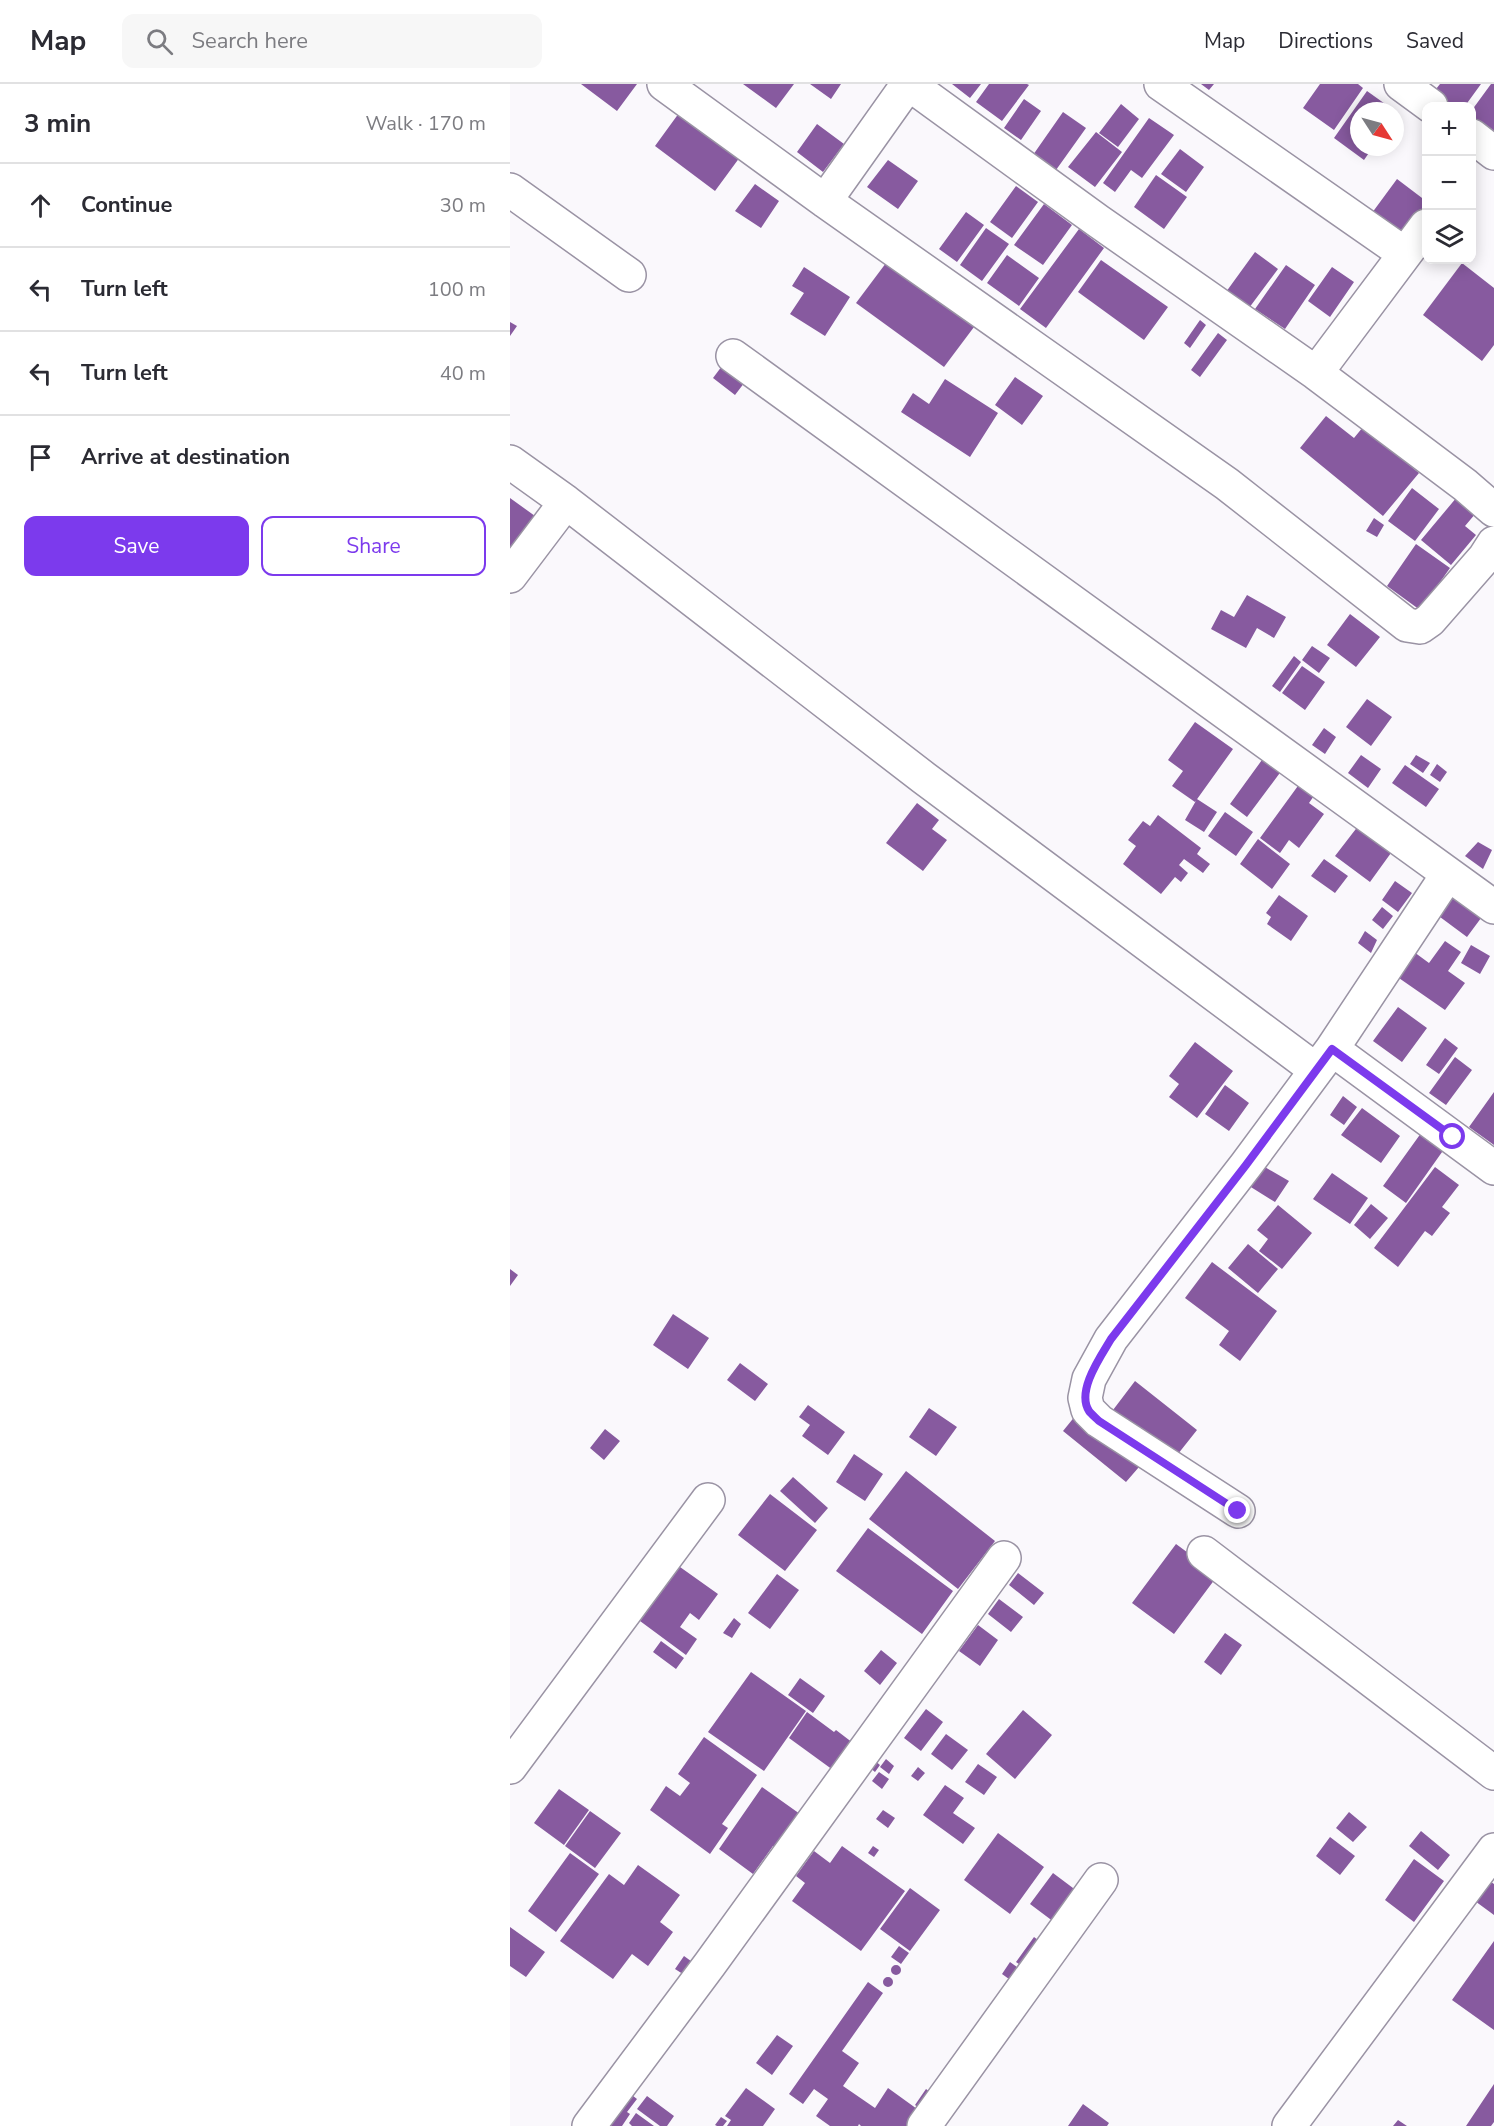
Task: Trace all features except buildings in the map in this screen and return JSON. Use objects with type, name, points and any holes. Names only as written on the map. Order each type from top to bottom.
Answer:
[{"type":"street","points":[[664,84],[825,201],[1227,484],[1407,625],[1420,627],[1430,620],[1485,557],[1494,543]]},
{"type":"street","points":[[825,201],[908,84],[1108,228],[1316,373],[1466,485],[1494,510]]},
{"type":"street","points":[[1161,84],[1405,254]]},
{"type":"street","points":[[1401,84],[1426,102]]},
{"type":"street","points":[[510,189],[629,275]]},
{"type":"street","points":[[1316,373],[1422,231]]},
{"type":"street","points":[[733,356],[1494,907]]},
{"type":"street","points":[[510,462],[566,502],[924,778],[1324,1059],[1494,1168]]},
{"type":"street","points":[[510,576],[566,502]]},
{"type":"street","points":[[1238,1511],[1099,1421],[1088,1410],[1085,1398],[1089,1379],[1111,1339],[1246,1165],[1324,1059],[1448,874]]},
{"type":"street","points":[[510,1767],[708,1500]]},
{"type":"street","points":[[1204,1553],[1494,1773]]},
{"type":"street","points":[[589,2126],[710,1964],[1004,1558]]},
{"type":"street","points":[[1289,2126],[1494,1850]]},
{"type":"street","points":[[924,2126],[1101,1880]]},
{"type":"route","points":[[1238,1511],[1099,1421],[1088,1410],[1085,1398],[1089,1379],[1097,1362],[1111,1339],[1160,1278],[1332,1049],[1453,1137]]}]
